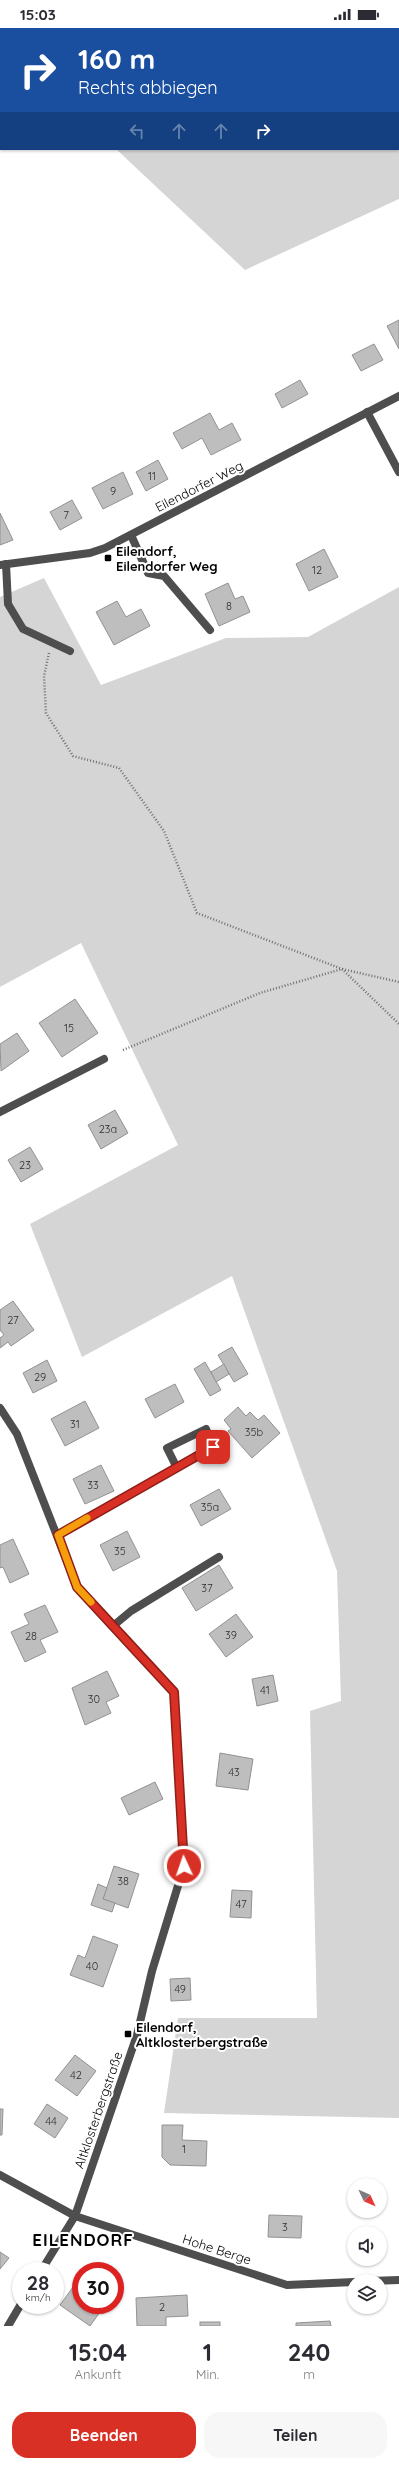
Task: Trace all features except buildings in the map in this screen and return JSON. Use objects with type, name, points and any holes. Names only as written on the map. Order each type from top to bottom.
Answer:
[{"type":"street","name":"Eilendorfer Weg","points":[[3,565],[90,553],[131,535],[399,396]]},
{"type":"street","points":[[367,412],[399,472]]},
{"type":"street","points":[[131,535],[148,573],[164,576],[210,630]]},
{"type":"street","points":[[3,565],[8,604],[23,629],[70,651]]},
{"type":"street","points":[[0,1112],[104,1059]]},
{"type":"street","name":"Altklosterbergstraße","points":[[0,1408],[17,1434],[58,1535],[77,1587],[174,1692],[184,1866],[152,1971],[137,2035],[75,2216],[47,2262]]},
{"type":"street","points":[[58,1535],[177,1468],[213,1447],[206,1429],[167,1448],[177,1468]]},
{"type":"street","points":[[113,1626],[131,1611],[219,1558]]},
{"type":"street","name":"Hohe Berge","points":[[0,2175],[75,2216],[287,2285],[347,2282]]},
{"type":"street","points":[[387,2280],[399,2280]]},
{"type":"street","points":[[8,2326],[15,2314]]},
{"type":"path","points":[[52,643],[44,676],[46,713],[73,756],[119,768],[164,831],[197,913],[342,969],[399,982]]},
{"type":"path","points":[[342,969],[399,1024]]},
{"type":"path","points":[[123,1050],[260,993],[342,969]]},
{"type":"shaded area","points":[[117,150],[399,150],[399,199],[245,270]]},
{"type":"shaded area","points":[[44,578],[101,685],[226,638],[308,637],[399,587],[399,2118],[164,2113],[178,2018],[317,2018],[310,1711],[341,1701],[337,1571],[232,1276],[82,1357],[30,1224],[178,1145],[81,943],[0,987],[0,597]]},
{"type":"slow traffic","points":[[87,1518],[58,1535],[77,1587],[91,1602]]},
{"type":"place","name":"Eilendorf, Eilendorfer Weg","points":[[108,558]]},
{"type":"place","name":"Eilendorf, Altklosterbergstraße","points":[[128,2034]]},
{"type":"district","name":"EILENDORF","points":[[83,2240]]},
{"type":"route","points":[[184,1866],[174,1692],[77,1587],[58,1535],[213,1447]]}]
